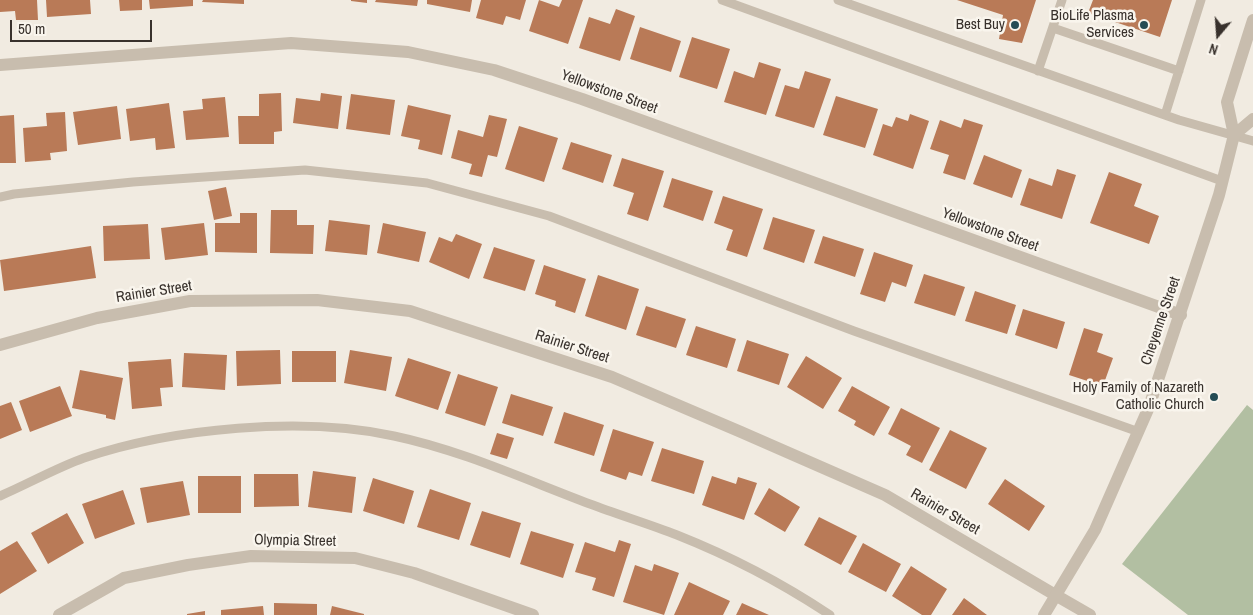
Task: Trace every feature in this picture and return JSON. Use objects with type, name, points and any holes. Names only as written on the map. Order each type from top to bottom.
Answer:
[{"type":"street","name":"Cheyenne Street","points":[[1044,615],[1095,530],[1139,432],[1181,315],[1234,135],[1226,102],[1253,20]]},
{"type":"street","name":"Yellowstone Street","points":[[0,65],[290,43],[408,52],[494,70],[582,99],[1181,315]]},
{"type":"street","points":[[1234,135],[1253,120]]},
{"type":"street","name":"Rainier Street","points":[[0,345],[97,318],[190,301],[317,300],[410,311],[612,377],[885,495],[1090,615]]},
{"type":"street","name":"Olympia Street","points":[[59,615],[124,578],[188,565],[252,556],[354,558],[414,573],[534,615]]},
{"type":"lane","points":[[722,0],[1222,181]]},
{"type":"lane","points":[[838,0],[1165,116],[1253,141]]},
{"type":"lane","points":[[1038,71],[1062,0]]},
{"type":"lane","points":[[1165,116],[1201,0]]},
{"type":"lane","points":[[1052,28],[1179,71]]},
{"type":"lane","points":[[0,197],[133,182],[305,170],[428,183],[549,216],[854,331],[1139,432]]},
{"type":"lane","points":[[0,496],[82,458],[114,449],[204,432],[293,425],[342,428],[394,436],[443,449],[676,535],[737,562],[830,615]]},
{"type":"green space","points":[[1247,405],[1253,410],[1253,615],[1188,615],[1122,564]]},
{"type":"building","points":[[0,0],[37,0],[38,20],[16,20],[15,11],[0,12]]},
{"type":"building","points":[[46,0],[90,0],[91,14],[47,17]]},
{"type":"building","points":[[119,0],[142,0],[142,10],[120,11]]},
{"type":"building","points":[[149,0],[193,0],[193,6],[150,9]]},
{"type":"building","points":[[203,0],[244,0],[244,4],[202,2]]},
{"type":"building","points":[[367,0],[367,3],[351,1]]},
{"type":"building","points":[[376,0],[418,0],[417,6],[375,2]]},
{"type":"building","points":[[427,0],[472,0],[470,12],[427,4]]},
{"type":"building","points":[[481,0],[526,0],[520,20],[506,16],[503,25],[476,18]]},
{"type":"building","points":[[539,0],[559,7],[562,0],[583,0],[568,44],[529,31]]},
{"type":"building","name":"Best Buy","points":[[957,0],[1036,0],[1022,43],[999,39],[1003,15]]},
{"type":"building","name":"BioLife Plasma Services","points":[[1093,0],[1172,0],[1160,37],[1088,13]]},
{"type":"building","points":[[616,9],[635,16],[620,61],[579,48],[589,17],[610,24]]},
{"type":"building","points":[[640,27],[681,41],[671,72],[630,59]]},
{"type":"building","points":[[692,37],[730,49],[717,89],[679,77]]},
{"type":"building","points":[[759,62],[781,69],[766,115],[724,102],[734,71],[754,78]]},
{"type":"building","points":[[805,71],[831,79],[814,128],[775,116],[785,85],[799,89]]},
{"type":"building","points":[[281,93],[282,131],[274,132],[274,144],[239,144],[238,116],[259,116],[259,94]]},
{"type":"building","points":[[321,93],[342,96],[338,129],[293,123],[296,98],[320,101]]},
{"type":"building","points":[[351,94],[395,100],[390,135],[346,129]]},
{"type":"building","points":[[836,96],[878,109],[865,148],[823,135]]},
{"type":"building","points":[[225,97],[229,137],[186,140],[183,111],[203,109],[202,99]]},
{"type":"building","points":[[169,103],[175,148],[156,150],[155,138],[130,141],[126,109]]},
{"type":"building","points":[[408,105],[451,115],[442,155],[418,149],[420,140],[401,136]]},
{"type":"building","points":[[117,106],[121,139],[78,145],[73,112]]},
{"type":"building","points":[[65,112],[67,151],[50,153],[51,160],[25,162],[23,128],[47,126],[46,113]]},
{"type":"building","points":[[910,114],[929,121],[913,169],[873,155],[883,124],[892,127],[896,117],[908,121]]},
{"type":"building","points":[[14,115],[16,163],[0,163],[0,116]]},
{"type":"building","points":[[489,115],[507,119],[497,157],[488,155],[482,177],[469,174],[472,164],[451,158],[458,130],[483,137]]},
{"type":"building","points":[[964,119],[983,125],[965,180],[943,173],[949,155],[930,149],[940,120],[961,128]]},
{"type":"building","points":[[519,126],[558,138],[544,182],[505,169]]},
{"type":"building","points":[[571,142],[612,155],[603,183],[562,169]]},
{"type":"building","points":[[984,155],[1022,170],[1012,198],[973,184]]},
{"type":"building","points":[[622,158],[664,171],[648,221],[627,214],[634,193],[613,186]]},
{"type":"building","points":[[1057,169],[1076,175],[1062,219],[1020,205],[1029,178],[1052,186]]},
{"type":"building","points":[[1109,172],[1142,184],[1134,206],[1159,216],[1149,244],[1090,223]]},
{"type":"building","points":[[672,178],[713,191],[703,221],[663,207]]},
{"type":"building","points":[[226,187],[232,216],[214,220],[208,191]]},
{"type":"building","points":[[723,196],[763,209],[747,257],[726,250],[733,230],[714,223]]},
{"type":"building","points":[[271,210],[297,210],[297,225],[314,225],[313,254],[270,253]]},
{"type":"building","points":[[240,213],[257,213],[257,253],[215,252],[215,223],[240,223]]},
{"type":"building","points":[[773,217],[815,230],[804,263],[763,249]]},
{"type":"building","points":[[329,220],[370,225],[367,255],[325,251]]},
{"type":"building","points":[[204,223],[208,255],[165,260],[161,228]]},
{"type":"building","points":[[383,223],[426,232],[419,262],[377,253]]},
{"type":"building","points":[[148,224],[150,259],[104,261],[103,226]]},
{"type":"building","points":[[456,234],[482,244],[469,279],[429,262],[439,237],[452,242]]},
{"type":"building","points":[[823,236],[864,249],[855,277],[814,263]]},
{"type":"building","points":[[91,246],[96,278],[4,291],[0,260]]},
{"type":"building","points":[[494,247],[535,260],[525,291],[483,278]]},
{"type":"building","points":[[874,252],[913,265],[906,287],[892,282],[885,302],[860,294]]},
{"type":"building","points":[[544,265],[586,279],[575,313],[555,306],[556,301],[535,294]]},
{"type":"building","points":[[924,274],[965,287],[955,316],[914,303]]},
{"type":"building","points":[[598,275],[639,289],[626,330],[585,316]]},
{"type":"building","points":[[975,291],[1016,305],[1007,334],[965,321]]},
{"type":"building","points":[[646,306],[686,319],[676,348],[636,335]]},
{"type":"building","points":[[1023,309],[1065,322],[1057,349],[1015,335]]},
{"type":"building","points":[[696,326],[736,339],[727,368],[686,355]]},
{"type":"building","points":[[1084,328],[1103,334],[1097,352],[1113,358],[1103,386],[1069,375]]},
{"type":"building","points":[[747,340],[789,354],[779,385],[737,371]]},
{"type":"building","points":[[280,350],[281,384],[237,386],[236,351]]},
{"type":"building","points":[[350,350],[392,357],[386,391],[344,383]]},
{"type":"building","points":[[292,351],[336,351],[336,382],[292,382]]},
{"type":"building","points":[[184,353],[227,355],[225,390],[182,387]]},
{"type":"building","points":[[806,356],[842,378],[823,409],[787,387]]},
{"type":"building","points":[[408,358],[451,372],[438,410],[395,396]]},
{"type":"building","points":[[171,359],[173,387],[160,388],[162,406],[132,409],[128,362]]},
{"type":"building","points":[[80,370],[123,378],[115,420],[106,418],[106,415],[72,408]]},
{"type":"building","points":[[458,374],[498,387],[485,426],[445,413]]},
{"type":"building","points":[[60,386],[72,416],[30,432],[19,401]]},
{"type":"building","points":[[852,386],[890,407],[874,436],[854,425],[856,421],[838,411]]},
{"type":"building","points":[[511,394],[553,407],[543,436],[502,423]]},
{"type":"building","points":[[11,402],[22,430],[0,439],[0,406]]},
{"type":"building","points":[[901,408],[940,428],[922,463],[906,455],[911,446],[888,434]]},
{"type":"building","points":[[564,412],[604,425],[594,456],[554,443]]},
{"type":"building","points":[[613,429],[654,442],[642,476],[629,472],[626,480],[600,471]]},
{"type":"building","points":[[950,430],[987,448],[966,489],[929,470]]},
{"type":"building","points":[[497,433],[514,438],[507,459],[490,454]]},
{"type":"building","points":[[662,448],[704,461],[694,494],[651,481]]},
{"type":"building","points":[[313,471],[356,477],[352,513],[308,507]]},
{"type":"building","points":[[254,474],[298,474],[299,506],[254,507]]},
{"type":"building","points":[[198,476],[241,476],[241,513],[198,513]]},
{"type":"building","points":[[712,476],[736,484],[738,477],[757,483],[744,520],[702,505]]},
{"type":"building","points":[[373,478],[414,491],[404,524],[363,511]]},
{"type":"building","points":[[1005,479],[1045,506],[1029,531],[988,504]]},
{"type":"building","points":[[183,481],[190,515],[147,523],[140,488]]},
{"type":"building","points":[[769,488],[800,507],[785,532],[754,514]]},
{"type":"building","points":[[430,489],[471,503],[459,540],[417,527]]},
{"type":"building","points":[[123,490],[135,524],[95,539],[82,504]]},
{"type":"building","points":[[482,511],[521,523],[510,558],[470,545]]},
{"type":"building","points":[[67,513],[84,543],[48,564],[31,533]]},
{"type":"building","points":[[819,517],[857,536],[841,565],[804,545]]},
{"type":"building","points":[[531,531],[574,544],[563,578],[520,564]]},
{"type":"building","points":[[619,540],[631,544],[614,597],[592,590],[596,578],[575,572],[585,542],[615,552]]},
{"type":"building","points":[[17,541],[37,571],[0,594],[0,551]]},
{"type":"building","points":[[863,543],[901,564],[886,592],[848,572]]},
{"type":"building","points":[[654,564],[679,573],[664,615],[623,602],[635,565],[652,571]]},
{"type":"building","points":[[911,566],[947,589],[931,615],[922,615],[892,596]]},
{"type":"building","points":[[689,582],[730,601],[723,615],[674,615]]},
{"type":"building","points":[[964,598],[987,615],[952,615]]},
{"type":"building","points":[[274,603],[317,604],[317,615],[274,615]]},
{"type":"building","points":[[742,603],[769,615],[736,615]]},
{"type":"building","points":[[263,606],[264,615],[221,615],[221,610]]},
{"type":"building","points":[[332,606],[364,614],[364,615],[330,615]]},
{"type":"building","points":[[205,611],[205,615],[187,615],[187,614]]},
{"type":"place","name":"Best Buy","points":[[1015,25]]},
{"type":"place","name":"BioLife Plasma Services","points":[[1144,25]]},
{"type":"place","name":"Holy Family of Nazareth Catholic Church","points":[[1214,397]]}]
